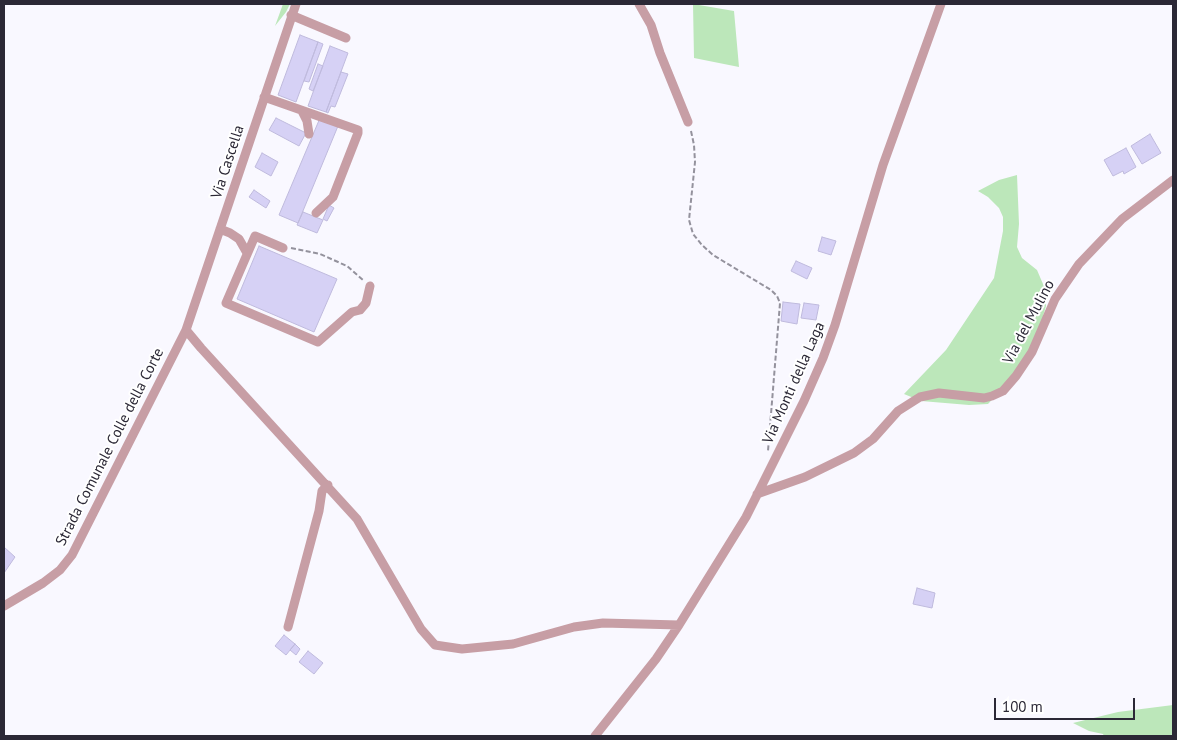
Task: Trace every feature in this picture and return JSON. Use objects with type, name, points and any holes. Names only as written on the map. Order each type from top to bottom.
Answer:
[{"type":"street","name":"Via Cascella","points":[[186,330],[296,4]]},
{"type":"street","points":[[639,4],[651,25],[660,53],[688,122]]},
{"type":"street","name":"Via Monti della Laga","points":[[594,736],[656,659],[679,625],[740,527],[804,401],[823,358],[884,160],[941,4]]},
{"type":"street","points":[[291,15],[346,38]]},
{"type":"street","points":[[264,97],[358,130],[333,197],[316,213]]},
{"type":"street","points":[[302,111],[308,121],[309,134]]},
{"type":"street","name":"Via del Mulino","points":[[757,494],[811,474],[860,450],[877,435],[898,411],[920,397],[939,394],[984,398],[1003,391],[1032,352],[1055,299],[1079,264],[1122,219],[1173,180]]},
{"type":"street","points":[[220,229],[239,239],[247,253]]},
{"type":"street","points":[[283,248],[255,236],[226,303],[318,342],[352,312],[360,310],[366,303],[370,286]]},
{"type":"street","points":[[186,330],[357,519],[421,629],[435,645],[462,649],[513,644],[574,626],[603,623],[679,625]]},
{"type":"street","name":"Strada Comunale Colle della Corte","points":[[4,606],[43,583],[60,570],[72,555],[186,330]]},
{"type":"street","points":[[288,628],[322,491],[328,485]]},
{"type":"path","points":[[688,122],[695,154],[695,173],[689,216],[693,234],[713,255],[771,290],[778,296],[780,303],[768,458]]},
{"type":"path","points":[[283,248],[295,248],[320,254],[346,266],[370,286]]},
{"type":"green space","points":[[283,4],[290,4],[275,26]]},
{"type":"green space","points":[[693,4],[734,11],[739,67],[694,58]]},
{"type":"green space","points":[[1017,175],[1019,224],[1017,247],[1022,258],[1037,270],[1046,291],[1046,306],[1036,341],[1015,375],[988,404],[969,405],[921,401],[904,394],[946,350],[994,278],[1003,231],[1003,217],[999,208],[988,197],[978,191],[999,180]]},
{"type":"green space","points":[[1173,705],[1173,736],[1104,736],[1073,723],[1118,712]]},
{"type":"building","points":[[300,35],[318,42],[296,102],[278,95]]},
{"type":"building","points":[[318,42],[323,44],[309,82],[304,81]]},
{"type":"building","points":[[330,46],[348,53],[326,112],[308,106]]},
{"type":"building","points":[[318,64],[323,66],[313,91],[309,89]]},
{"type":"building","points":[[341,72],[348,74],[335,107],[331,106],[328,113],[326,112]]},
{"type":"building","points":[[276,118],[306,133],[299,146],[269,130]]},
{"type":"building","points":[[320,118],[338,126],[298,223],[279,215]]},
{"type":"building","points":[[1150,134],[1161,153],[1142,164],[1131,146]]},
{"type":"building","points":[[1126,148],[1136,167],[1124,174],[1123,171],[1113,176],[1104,160]]},
{"type":"building","points":[[262,153],[278,162],[271,176],[255,167]]},
{"type":"building","points":[[254,190],[270,201],[266,208],[249,197]]},
{"type":"building","points":[[329,205],[334,208],[327,221],[323,219]]},
{"type":"building","points":[[303,212],[323,220],[317,233],[297,225]]},
{"type":"building","points":[[822,237],[836,241],[831,255],[818,251]]},
{"type":"building","points":[[259,246],[337,279],[314,332],[237,299]]},
{"type":"building","points":[[796,261],[812,268],[807,279],[791,271]]},
{"type":"building","points":[[783,302],[800,304],[797,324],[781,321]]},
{"type":"building","points":[[804,303],[819,305],[816,320],[801,318]]},
{"type":"building","points":[[4,547],[15,557],[4,573]]},
{"type":"building","points":[[917,588],[935,593],[932,608],[913,604]]},
{"type":"building","points":[[284,635],[295,644],[286,655],[275,646]]},
{"type":"building","points":[[295,644],[300,649],[296,655],[290,650]]},
{"type":"building","points":[[308,651],[323,663],[314,674],[299,662]]}]
